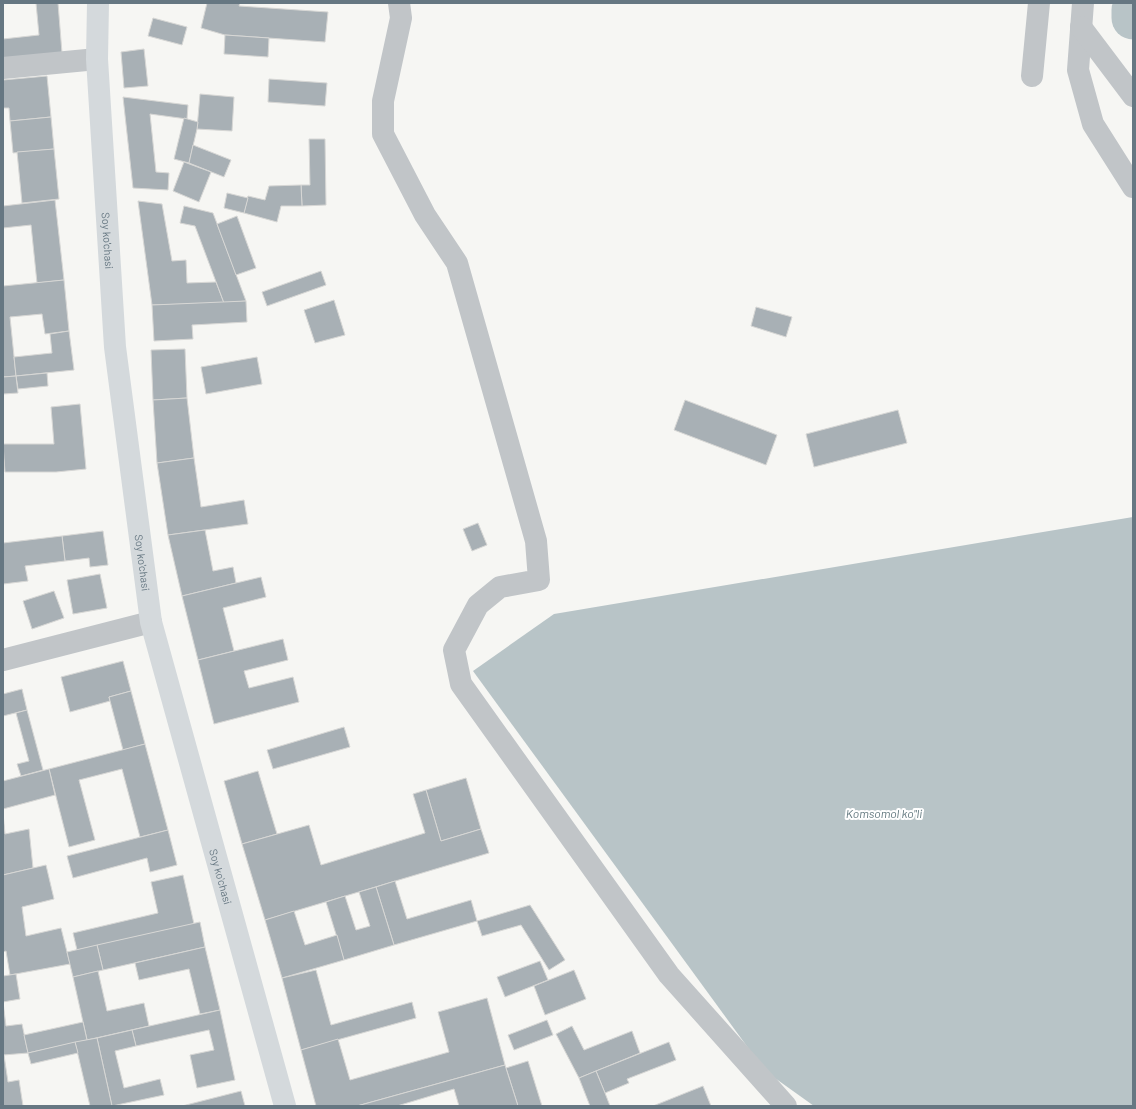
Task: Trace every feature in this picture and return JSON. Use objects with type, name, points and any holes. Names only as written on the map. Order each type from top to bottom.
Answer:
[{"type":"main road","name":"Soy ko'chasi","points":[[98,3],[97,59],[115,347],[151,622],[285,1106]]},
{"type":"lane","points":[[399,3],[401,18],[383,100],[383,134],[424,215],[457,263],[536,541],[539,580],[500,587],[478,605],[454,650],[461,684],[668,975],[786,1106]]},
{"type":"lane","points":[[1032,76],[1040,3]]},
{"type":"lane","points":[[1083,3],[1078,70],[1093,124],[1133,187]]},
{"type":"lane","points":[[1081,27],[1133,96]]},
{"type":"lane","points":[[3,68],[97,59]]},
{"type":"lane","points":[[3,660],[151,622]]},
{"type":"water","name":"Komsomol ko\"li","points":[[1133,517],[1133,1106],[814,1106],[765,1071],[473,671],[554,614]]},
{"type":"building","points":[[36,3],[58,3],[62,53],[3,60],[3,39],[39,35]]},
{"type":"building","points":[[207,3],[240,3],[239,6],[328,12],[325,42],[225,35],[201,28]]},
{"type":"building","points":[[153,18],[187,27],[182,45],[148,36]]},
{"type":"building","points":[[225,35],[269,38],[268,57],[224,54]]},
{"type":"building","points":[[144,49],[148,86],[124,88],[121,52]]},
{"type":"building","points":[[47,76],[51,117],[10,121],[9,108],[3,108],[3,80]]},
{"type":"building","points":[[269,79],[327,83],[325,106],[268,102]]},
{"type":"building","points":[[200,94],[234,97],[232,131],[197,129]]},
{"type":"building","points":[[123,97],[188,105],[187,119],[150,114],[156,172],[169,173],[168,190],[133,188]]},
{"type":"building","points":[[51,117],[54,149],[13,153],[10,121]]},
{"type":"building","points":[[184,118],[198,122],[189,163],[174,159]]},
{"type":"building","points":[[309,139],[325,139],[326,205],[302,206],[301,185],[310,185]]},
{"type":"building","points":[[193,145],[231,160],[224,177],[189,163]]},
{"type":"building","points":[[54,149],[59,199],[22,203],[17,152]]},
{"type":"building","points":[[184,162],[211,172],[199,202],[173,191]]},
{"type":"building","points":[[301,185],[302,206],[281,206],[277,222],[244,213],[248,196],[265,200],[269,186]]},
{"type":"building","points":[[227,193],[248,198],[244,213],[224,208]]},
{"type":"building","points":[[55,200],[64,280],[37,283],[31,225],[3,228],[3,206]]},
{"type":"building","points":[[138,201],[162,204],[172,261],[186,260],[187,283],[216,282],[224,303],[152,305]]},
{"type":"building","points":[[184,206],[213,213],[246,301],[224,303],[195,226],[180,223]]},
{"type":"building","points":[[237,216],[256,268],[236,275],[217,224]]},
{"type":"building","points":[[321,271],[326,285],[267,306],[262,292]]},
{"type":"building","points":[[64,280],[69,331],[45,334],[42,314],[10,317],[16,376],[3,377],[3,286]]},
{"type":"building","points":[[334,300],[345,335],[315,343],[304,310]]},
{"type":"building","points":[[246,301],[247,322],[192,325],[193,339],[154,341],[152,305]]},
{"type":"building","points":[[756,307],[792,317],[786,337],[751,326]]},
{"type":"building","points":[[69,331],[74,370],[16,376],[14,357],[52,353],[50,334]]},
{"type":"building","points":[[185,349],[187,398],[153,400],[151,350]]},
{"type":"building","points":[[257,357],[262,384],[206,394],[201,367]]},
{"type":"building","points":[[47,373],[48,386],[18,389],[16,376]]},
{"type":"building","points":[[16,376],[18,393],[3,394],[3,377]]},
{"type":"building","points":[[187,398],[194,458],[157,463],[153,400]]},
{"type":"building","points":[[685,400],[777,435],[766,465],[674,430]]},
{"type":"building","points":[[80,404],[86,469],[56,472],[5,472],[3,444],[54,444],[51,407]]},
{"type":"building","points":[[898,410],[907,443],[814,467],[806,434]]},
{"type":"building","points":[[194,458],[201,507],[244,500],[248,524],[168,535],[157,463]]},
{"type":"building","points":[[478,523],[487,545],[472,551],[463,529]]},
{"type":"building","points":[[205,530],[213,571],[233,567],[236,583],[182,596],[168,535]]},
{"type":"building","points":[[103,531],[108,565],[90,567],[89,558],[65,561],[62,536]]},
{"type":"building","points":[[62,536],[65,561],[25,566],[28,581],[3,584],[3,543]]},
{"type":"building","points":[[100,574],[107,608],[73,614],[67,580]]},
{"type":"building","points":[[261,577],[266,597],[223,608],[234,651],[198,660],[182,596]]},
{"type":"building","points":[[54,591],[64,618],[32,629],[23,601]]},
{"type":"building","points":[[283,639],[288,660],[244,671],[249,688],[293,677],[299,702],[214,724],[198,660]]},
{"type":"building","points":[[123,661],[131,691],[109,697],[110,701],[70,712],[61,677]]},
{"type":"building","points":[[22,689],[27,710],[3,716],[3,694]]},
{"type":"building","points":[[131,691],[145,744],[123,750],[109,697]]},
{"type":"building","points":[[27,710],[43,770],[21,776],[17,764],[29,761],[16,713]]},
{"type":"building","points":[[344,727],[350,747],[273,769],[267,750]]},
{"type":"building","points":[[145,744],[168,830],[140,837],[122,769],[79,780],[95,840],[69,847],[49,769]]},
{"type":"building","points":[[49,769],[55,795],[3,809],[3,781]]},
{"type":"building","points":[[258,771],[277,834],[242,844],[224,781]]},
{"type":"building","points":[[466,778],[481,829],[441,841],[426,790]]},
{"type":"building","points":[[426,790],[441,841],[481,829],[489,853],[265,920],[242,844],[309,825],[321,865],[425,833],[413,794]]},
{"type":"building","points":[[3,813],[5,834],[29,829],[33,868],[3,875]]},
{"type":"building","points":[[168,830],[177,865],[150,872],[147,858],[73,878],[67,856]]},
{"type":"building","points":[[46,865],[54,899],[22,907],[26,936],[61,928],[70,964],[10,975],[6,951],[3,952],[3,875]]},
{"type":"building","points":[[183,875],[194,924],[77,950],[73,933],[158,913],[151,882]]},
{"type":"building","points":[[395,881],[407,919],[471,900],[477,921],[394,945],[376,887]]},
{"type":"building","points":[[376,887],[394,945],[344,960],[326,902],[345,896],[356,930],[370,926],[359,892]]},
{"type":"building","points":[[530,905],[565,960],[549,970],[521,925],[482,936],[477,921]]},
{"type":"building","points":[[294,911],[305,945],[337,935],[344,960],[282,978],[265,920]]},
{"type":"building","points":[[200,922],[205,947],[103,970],[97,945]]},
{"type":"building","points":[[97,945],[103,970],[73,977],[67,952]]},
{"type":"building","points":[[205,947],[220,1010],[200,1014],[189,969],[139,980],[135,963]]},
{"type":"building","points":[[540,961],[548,980],[505,997],[497,977]]},
{"type":"building","points":[[316,970],[331,1025],[412,1002],[416,1018],[301,1050],[282,978]]},
{"type":"building","points":[[574,970],[586,999],[545,1015],[534,986]]},
{"type":"building","points":[[98,971],[107,1011],[144,1003],[149,1026],[87,1040],[73,977]]},
{"type":"building","points":[[16,974],[20,999],[3,1002],[3,976]]},
{"type":"building","points":[[487,998],[505,1065],[357,1106],[316,1106],[301,1050],[338,1039],[350,1080],[449,1052],[438,1012]]},
{"type":"building","points":[[3,1002],[6,1026],[22,1024],[28,1053],[3,1055]]},
{"type":"building","points":[[220,1010],[235,1080],[197,1088],[190,1055],[214,1050],[209,1030],[136,1046],[132,1030]]},
{"type":"building","points":[[547,1020],[553,1035],[514,1050],[508,1035]]},
{"type":"building","points":[[83,1022],[87,1040],[28,1053],[24,1035]]},
{"type":"building","points":[[572,1026],[584,1050],[632,1031],[640,1053],[579,1078],[556,1034]]},
{"type":"building","points":[[132,1030],[136,1046],[115,1051],[124,1088],[160,1079],[164,1095],[112,1106],[97,1038]]},
{"type":"building","points":[[97,1038],[112,1106],[90,1106],[75,1042]]},
{"type":"building","points":[[75,1042],[78,1053],[31,1064],[28,1053]]},
{"type":"building","points":[[669,1042],[676,1060],[627,1079],[629,1083],[605,1093],[596,1071]]},
{"type":"building","points":[[3,1055],[8,1082],[19,1080],[23,1106],[3,1106]]},
{"type":"building","points":[[528,1061],[542,1106],[518,1106],[506,1068]]},
{"type":"building","points":[[505,1065],[518,1106],[459,1106],[454,1089],[397,1106],[357,1106]]},
{"type":"building","points":[[596,1071],[610,1106],[590,1106],[579,1078]]},
{"type":"building","points":[[703,1086],[711,1106],[653,1106]]},
{"type":"building","points":[[241,1091],[245,1106],[182,1106]]},
{"type":"waterway","points":[[1133,10],[1133,18]]}]
